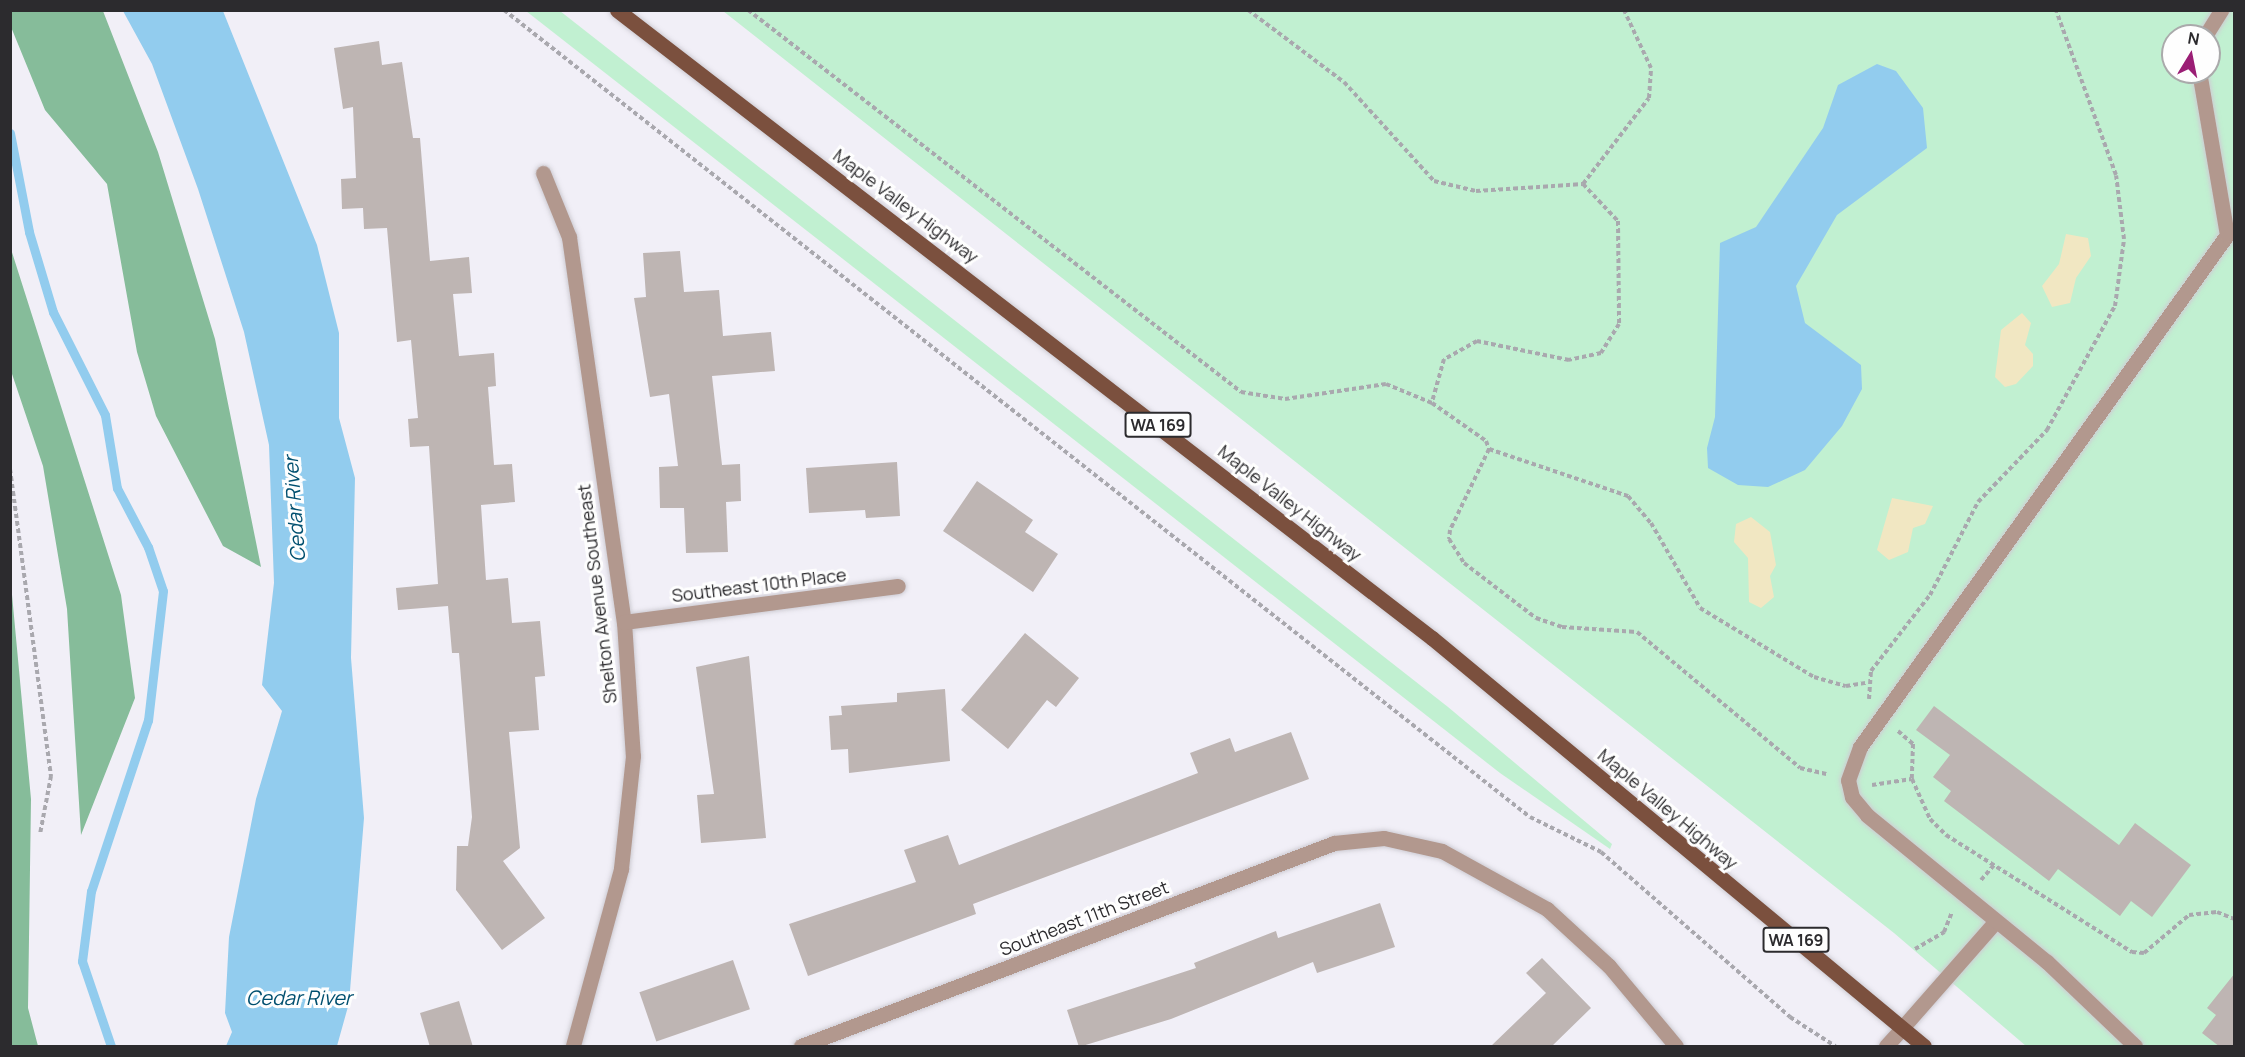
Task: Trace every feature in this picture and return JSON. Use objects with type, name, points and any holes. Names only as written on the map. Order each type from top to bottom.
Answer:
[{"type":"main road","name":"Maple Valley Highway","points":[[617,10],[1432,638],[1924,1047]]},
{"type":"street","points":[[2212,24],[2221,10]]},
{"type":"street","points":[[2135,1047],[1996,921],[1867,815],[1852,797],[1848,780],[1860,747],[2228,235],[2201,84]]},
{"type":"street","name":"Shelton Avenue Southeast","points":[[543,173],[569,237],[624,622],[632,804],[618,881],[573,1047]]},
{"type":"street","name":"Southeast 10th Place","points":[[624,622],[898,586]]},
{"type":"street","name":"Southeast 11th Street","points":[[801,1047],[1334,843],[1384,838],[1442,851],[1547,909],[1609,966],[1672,1045]]},
{"type":"street","points":[[1886,1047],[1996,921]]},
{"type":"path","points":[[504,10],[1530,817],[1601,852],[1790,1017],[1835,1047]]},
{"type":"path","points":[[748,10],[1241,392],[1285,399],[1386,384],[1432,403],[1486,441],[1489,449],[1450,530],[1449,539],[1464,563],[1536,618],[1562,627],[1637,632],[1800,768],[1881,787],[1912,779]]},
{"type":"path","points":[[1248,10],[1344,82],[1410,161],[1434,181],[1476,191],[1583,184],[1649,98],[1652,68],[1624,10]]},
{"type":"path","points":[[1489,449],[1628,496],[1652,523],[1700,608],[1814,677],[1846,686],[1866,682],[1930,595],[1978,502],[2047,430],[2115,306],[2124,239],[2116,175],[2056,10]]},
{"type":"path","points":[[1432,403],[1444,359],[1477,341],[1569,360],[1601,353],[1613,340],[1619,324],[1622,228],[1583,184]]},
{"type":"path","points":[[10,469],[51,776],[40,834]]},
{"type":"path","points":[[1866,682],[1869,702],[1882,717],[1913,744],[1912,779],[1930,819],[1946,835],[2132,952],[2144,953],[2189,915],[2217,912],[2235,919]]},
{"type":"green space","points":[[11,10],[103,11],[158,152],[215,339],[261,567],[223,546],[156,416],[137,352],[107,184],[45,110],[11,27]]},
{"type":"green space","points":[[526,11],[560,11],[1448,707],[1612,844],[1610,849],[1500,773]]},
{"type":"green space","points":[[723,11],[2234,11],[2234,1046],[2026,1046],[1894,933]]},
{"type":"green space","points":[[10,246],[121,595],[135,698],[81,835],[67,609],[43,466],[11,371]]},
{"type":"green space","points":[[11,584],[31,799],[28,1008],[38,1046],[11,1046]]},
{"type":"sand","points":[[2066,234],[2088,238],[2091,256],[2076,278],[2070,303],[2052,307],[2042,286],[2059,264]]},
{"type":"sand","points":[[2022,313],[2031,323],[2025,345],[2033,354],[2033,366],[2016,384],[2005,387],[1995,377],[2001,330]]},
{"type":"sand","points":[[1892,498],[1933,506],[1925,524],[1913,528],[1908,552],[1889,560],[1877,550]]},
{"type":"sand","points":[[1751,517],[1770,532],[1776,565],[1770,576],[1774,597],[1761,608],[1749,602],[1748,558],[1734,542],[1736,524]]},
{"type":"water","name":"Cedar River","points":[[123,11],[223,11],[317,245],[339,333],[339,418],[355,478],[351,658],[364,818],[349,1003],[337,1046],[226,1046],[232,1032],[225,1013],[229,937],[256,799],[282,711],[262,685],[274,583],[269,445],[244,332],[198,189],[152,64]]},
{"type":"water","points":[[1877,64],[1896,71],[1923,108],[1927,148],[1837,215],[1796,286],[1805,323],[1861,365],[1862,389],[1842,426],[1805,470],[1768,487],[1738,485],[1708,468],[1707,448],[1715,417],[1720,243],[1756,227],[1823,128],[1838,85]]},
{"type":"building","points":[[379,41],[382,65],[402,62],[413,138],[420,138],[430,261],[469,257],[472,293],[453,294],[459,356],[494,353],[496,386],[488,387],[494,465],[512,464],[515,502],[481,505],[486,580],[508,578],[512,623],[540,621],[545,676],[535,677],[539,730],[509,732],[520,848],[503,861],[545,918],[502,950],[456,890],[457,846],[468,846],[472,817],[459,653],[452,653],[448,606],[398,610],[396,588],[438,584],[429,446],[410,447],[408,419],[418,418],[411,340],[397,342],[387,228],[364,229],[363,208],[342,209],[341,179],[356,178],[353,107],[343,109],[334,48]]},
{"type":"building","points":[[680,251],[684,292],[719,290],[723,336],[771,332],[775,371],[712,376],[722,465],[740,464],[741,501],[726,502],[728,552],[686,553],[684,508],[660,508],[659,467],[678,466],[669,394],[650,397],[634,298],[646,297],[643,253]]},
{"type":"building","points":[[897,462],[900,516],[866,518],[865,510],[809,513],[806,468]]},
{"type":"building","points":[[977,481],[1033,520],[1025,532],[1058,554],[1033,592],[943,531]]},
{"type":"building","points":[[1025,633],[1079,678],[1056,707],[1047,700],[1008,749],[961,710]]},
{"type":"building","points":[[749,656],[766,838],[701,843],[697,795],[714,794],[696,667]]},
{"type":"building","points":[[945,689],[950,761],[849,773],[848,749],[831,750],[829,716],[842,715],[841,706],[897,702],[897,693]]},
{"type":"building","points":[[1934,706],[2119,845],[2135,823],[2191,865],[2152,917],[2131,901],[2120,916],[2058,869],[2049,881],[1944,801],[1951,791],[1933,777],[1950,755],[1916,730]]},
{"type":"building","points":[[1291,732],[1309,779],[973,904],[976,914],[808,976],[789,924],[916,882],[904,850],[948,835],[959,865],[1198,773],[1190,753],[1230,738],[1235,752]]},
{"type":"building","points":[[1380,903],[1395,947],[1317,973],[1313,962],[1171,1019],[1079,1047],[1067,1010],[1196,968],[1194,963],[1276,931],[1278,938]]},
{"type":"building","points":[[1542,958],[1591,1008],[1551,1047],[1490,1047],[1546,993],[1526,973]]},
{"type":"building","points":[[733,960],[750,1009],[656,1041],[639,992]]},
{"type":"building","points":[[2235,973],[2235,1047],[2220,1047],[2202,1033],[2216,1015],[2207,1008]]},
{"type":"building","points":[[459,1001],[473,1047],[430,1047],[420,1013]]},
{"type":"waterway","points":[[10,133],[29,232],[53,312],[105,415],[117,488],[148,547],[163,591],[148,720],[91,891],[82,961],[111,1046]]}]
